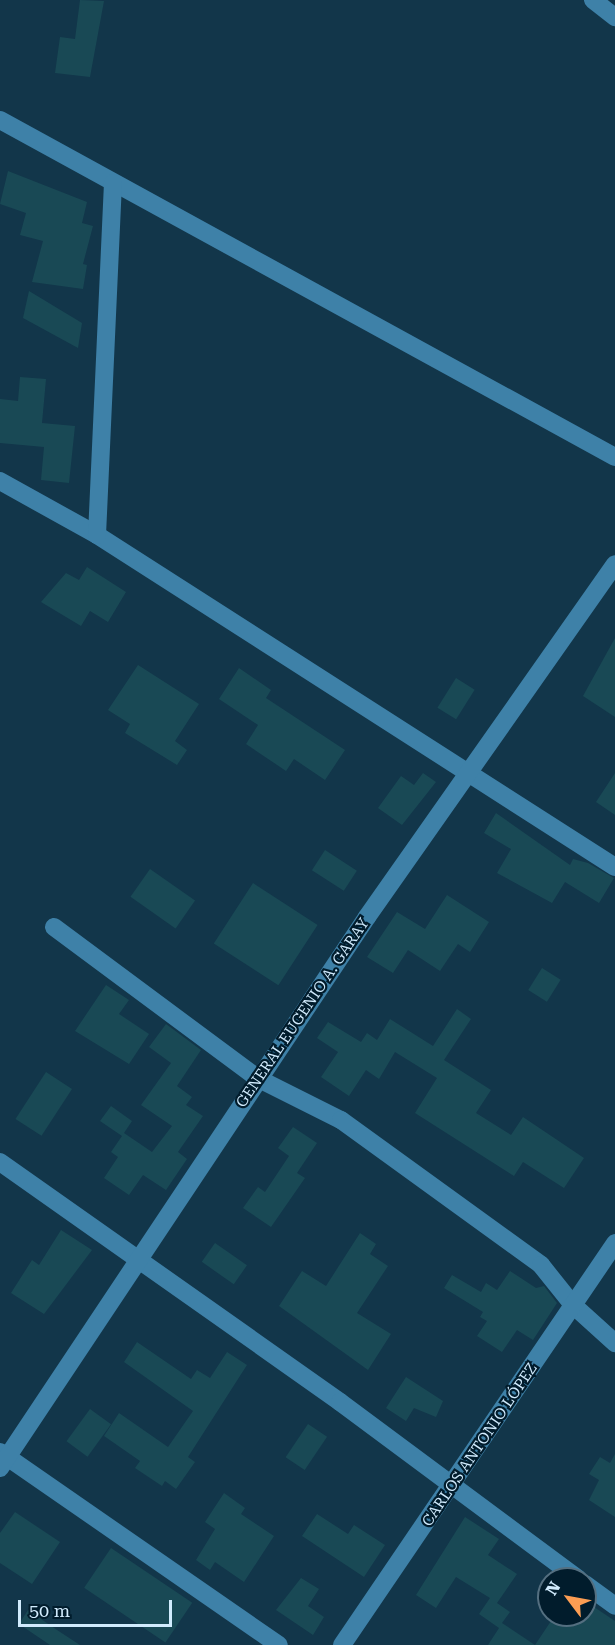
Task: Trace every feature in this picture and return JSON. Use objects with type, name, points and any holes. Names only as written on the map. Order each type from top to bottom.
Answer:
[{"type":"street","points":[[594,0],[615,17]]},
{"type":"street","points":[[0,120],[615,457]]},
{"type":"street","points":[[96,535],[113,183]]},
{"type":"street","points":[[0,481],[96,535],[615,867]]},
{"type":"street","name":"GENERAL EUGENIO A. GARAY","points":[[2,1459],[259,1079],[615,564]]},
{"type":"street","points":[[54,927],[259,1079],[341,1120],[541,1265],[573,1305],[615,1343]]},
{"type":"street","points":[[0,1162],[139,1259],[562,1567]]},
{"type":"street","name":"CARLOS ANTONIO LÓPEZ","points":[[342,1645],[452,1487],[615,1243]]},
{"type":"street","points":[[2,1459],[279,1645]]},
{"type":"street","points":[[597,1593],[615,1606]]},
{"type":"building","points":[[80,0],[104,1],[90,77],[55,73],[60,37],[75,39]]},
{"type":"building","points":[[8,171],[87,202],[82,223],[93,226],[83,264],[87,265],[83,289],[32,282],[43,241],[20,235],[26,213],[0,204]]},
{"type":"building","points":[[29,291],[82,323],[78,348],[23,318]]},
{"type":"building","points":[[20,377],[46,379],[42,423],[75,426],[69,483],[41,480],[44,447],[0,443],[0,399],[18,401]]},
{"type":"building","points":[[87,567],[126,592],[108,622],[90,611],[81,626],[41,602],[66,573],[79,580]]},
{"type":"building","points":[[615,638],[615,717],[583,696]]},
{"type":"building","points":[[138,665],[199,704],[175,741],[187,750],[177,765],[125,733],[130,724],[108,710]]},
{"type":"building","points":[[239,668],[271,690],[266,698],[345,750],[325,780],[294,759],[286,771],[246,744],[258,725],[219,699]]},
{"type":"building","points":[[456,678],[475,690],[456,719],[437,708]]},
{"type":"building","points":[[423,773],[436,782],[402,825],[378,808],[401,776],[414,785]]},
{"type":"building","points":[[615,773],[615,815],[596,802]]},
{"type":"building","points":[[496,813],[570,865],[573,859],[588,863],[614,878],[599,903],[565,882],[552,903],[497,873],[511,849],[484,833]]},
{"type":"building","points":[[325,850],[357,871],[344,891],[312,870]]},
{"type":"building","points":[[150,869],[195,901],[176,928],[130,897]]},
{"type":"building","points":[[253,883],[318,925],[278,985],[214,943]]},
{"type":"building","points":[[447,895],[489,922],[470,952],[458,944],[440,971],[408,950],[393,973],[367,957],[397,912],[425,929]]},
{"type":"building","points":[[542,968],[561,980],[547,1002],[528,990]]},
{"type":"building","points":[[106,985],[129,1000],[119,1014],[149,1034],[129,1064],[75,1031]]},
{"type":"building","points":[[457,1009],[471,1019],[444,1060],[491,1090],[476,1113],[511,1135],[523,1117],[584,1158],[564,1188],[523,1162],[514,1176],[415,1113],[437,1078],[395,1052],[379,1079],[366,1070],[349,1096],[321,1077],[338,1052],[317,1038],[328,1022],[361,1042],[367,1033],[377,1040],[390,1019],[433,1046]]},
{"type":"building","points":[[166,1024],[201,1050],[177,1086],[192,1097],[186,1105],[203,1116],[178,1152],[187,1159],[166,1190],[143,1175],[129,1195],[104,1178],[118,1157],[111,1152],[122,1136],[100,1121],[111,1106],[132,1121],[124,1133],[152,1152],[172,1126],[141,1105],[171,1063],[149,1047]]},
{"type":"building","points":[[46,1072],[72,1089],[41,1136],[16,1119]]},
{"type":"building","points":[[293,1127],[317,1143],[297,1173],[305,1178],[271,1227],[243,1208],[258,1187],[265,1192],[289,1156],[278,1148]]},
{"type":"building","points":[[61,1230],[92,1250],[44,1314],[11,1293],[32,1260],[39,1265]]},
{"type":"building","points":[[360,1233],[376,1244],[370,1254],[388,1266],[357,1313],[391,1334],[368,1370],[279,1306],[302,1271],[326,1286]]},
{"type":"building","points":[[215,1243],[247,1265],[234,1284],[202,1262]]},
{"type":"building","points":[[510,1271],[536,1288],[544,1286],[557,1303],[533,1340],[517,1330],[502,1352],[477,1336],[487,1321],[480,1317],[483,1312],[444,1288],[452,1275],[481,1292],[486,1283],[497,1290]]},
{"type":"building","points":[[137,1342],[191,1379],[197,1370],[210,1378],[227,1352],[247,1365],[188,1457],[195,1462],[176,1489],[165,1481],[162,1486],[135,1468],[140,1461],[104,1436],[119,1413],[168,1447],[193,1411],[124,1362]]},
{"type":"building","points":[[406,1377],[443,1401],[436,1417],[414,1408],[406,1421],[386,1408]]},
{"type":"building","points":[[90,1409],[111,1424],[88,1457],[66,1441]]},
{"type":"building","points":[[308,1424],[327,1437],[305,1470],[286,1457]]},
{"type":"building","points":[[615,1454],[615,1517],[589,1500],[599,1480],[589,1474],[600,1457],[610,1463]]},
{"type":"building","points":[[224,1493],[245,1508],[241,1514],[274,1536],[244,1582],[215,1562],[210,1570],[196,1560],[215,1529],[205,1522]]},
{"type":"building","points":[[15,1512],[60,1542],[32,1584],[0,1563],[0,1533]]},
{"type":"building","points":[[317,1514],[348,1534],[354,1525],[385,1545],[364,1577],[302,1536]]},
{"type":"building","points":[[465,1517],[499,1539],[488,1555],[517,1574],[497,1603],[510,1612],[502,1623],[535,1645],[488,1645],[499,1628],[479,1614],[490,1598],[456,1577],[436,1608],[416,1595]]},
{"type":"building","points":[[111,1548],[192,1603],[165,1643],[84,1588]]},
{"type":"building","points":[[301,1578],[319,1589],[308,1606],[324,1617],[313,1635],[276,1610]]},
{"type":"building","points":[[597,1609],[615,1621],[615,1645],[535,1645],[547,1627],[597,1627]]},
{"type":"building","points":[[28,1610],[80,1645],[50,1645],[19,1624]]}]
